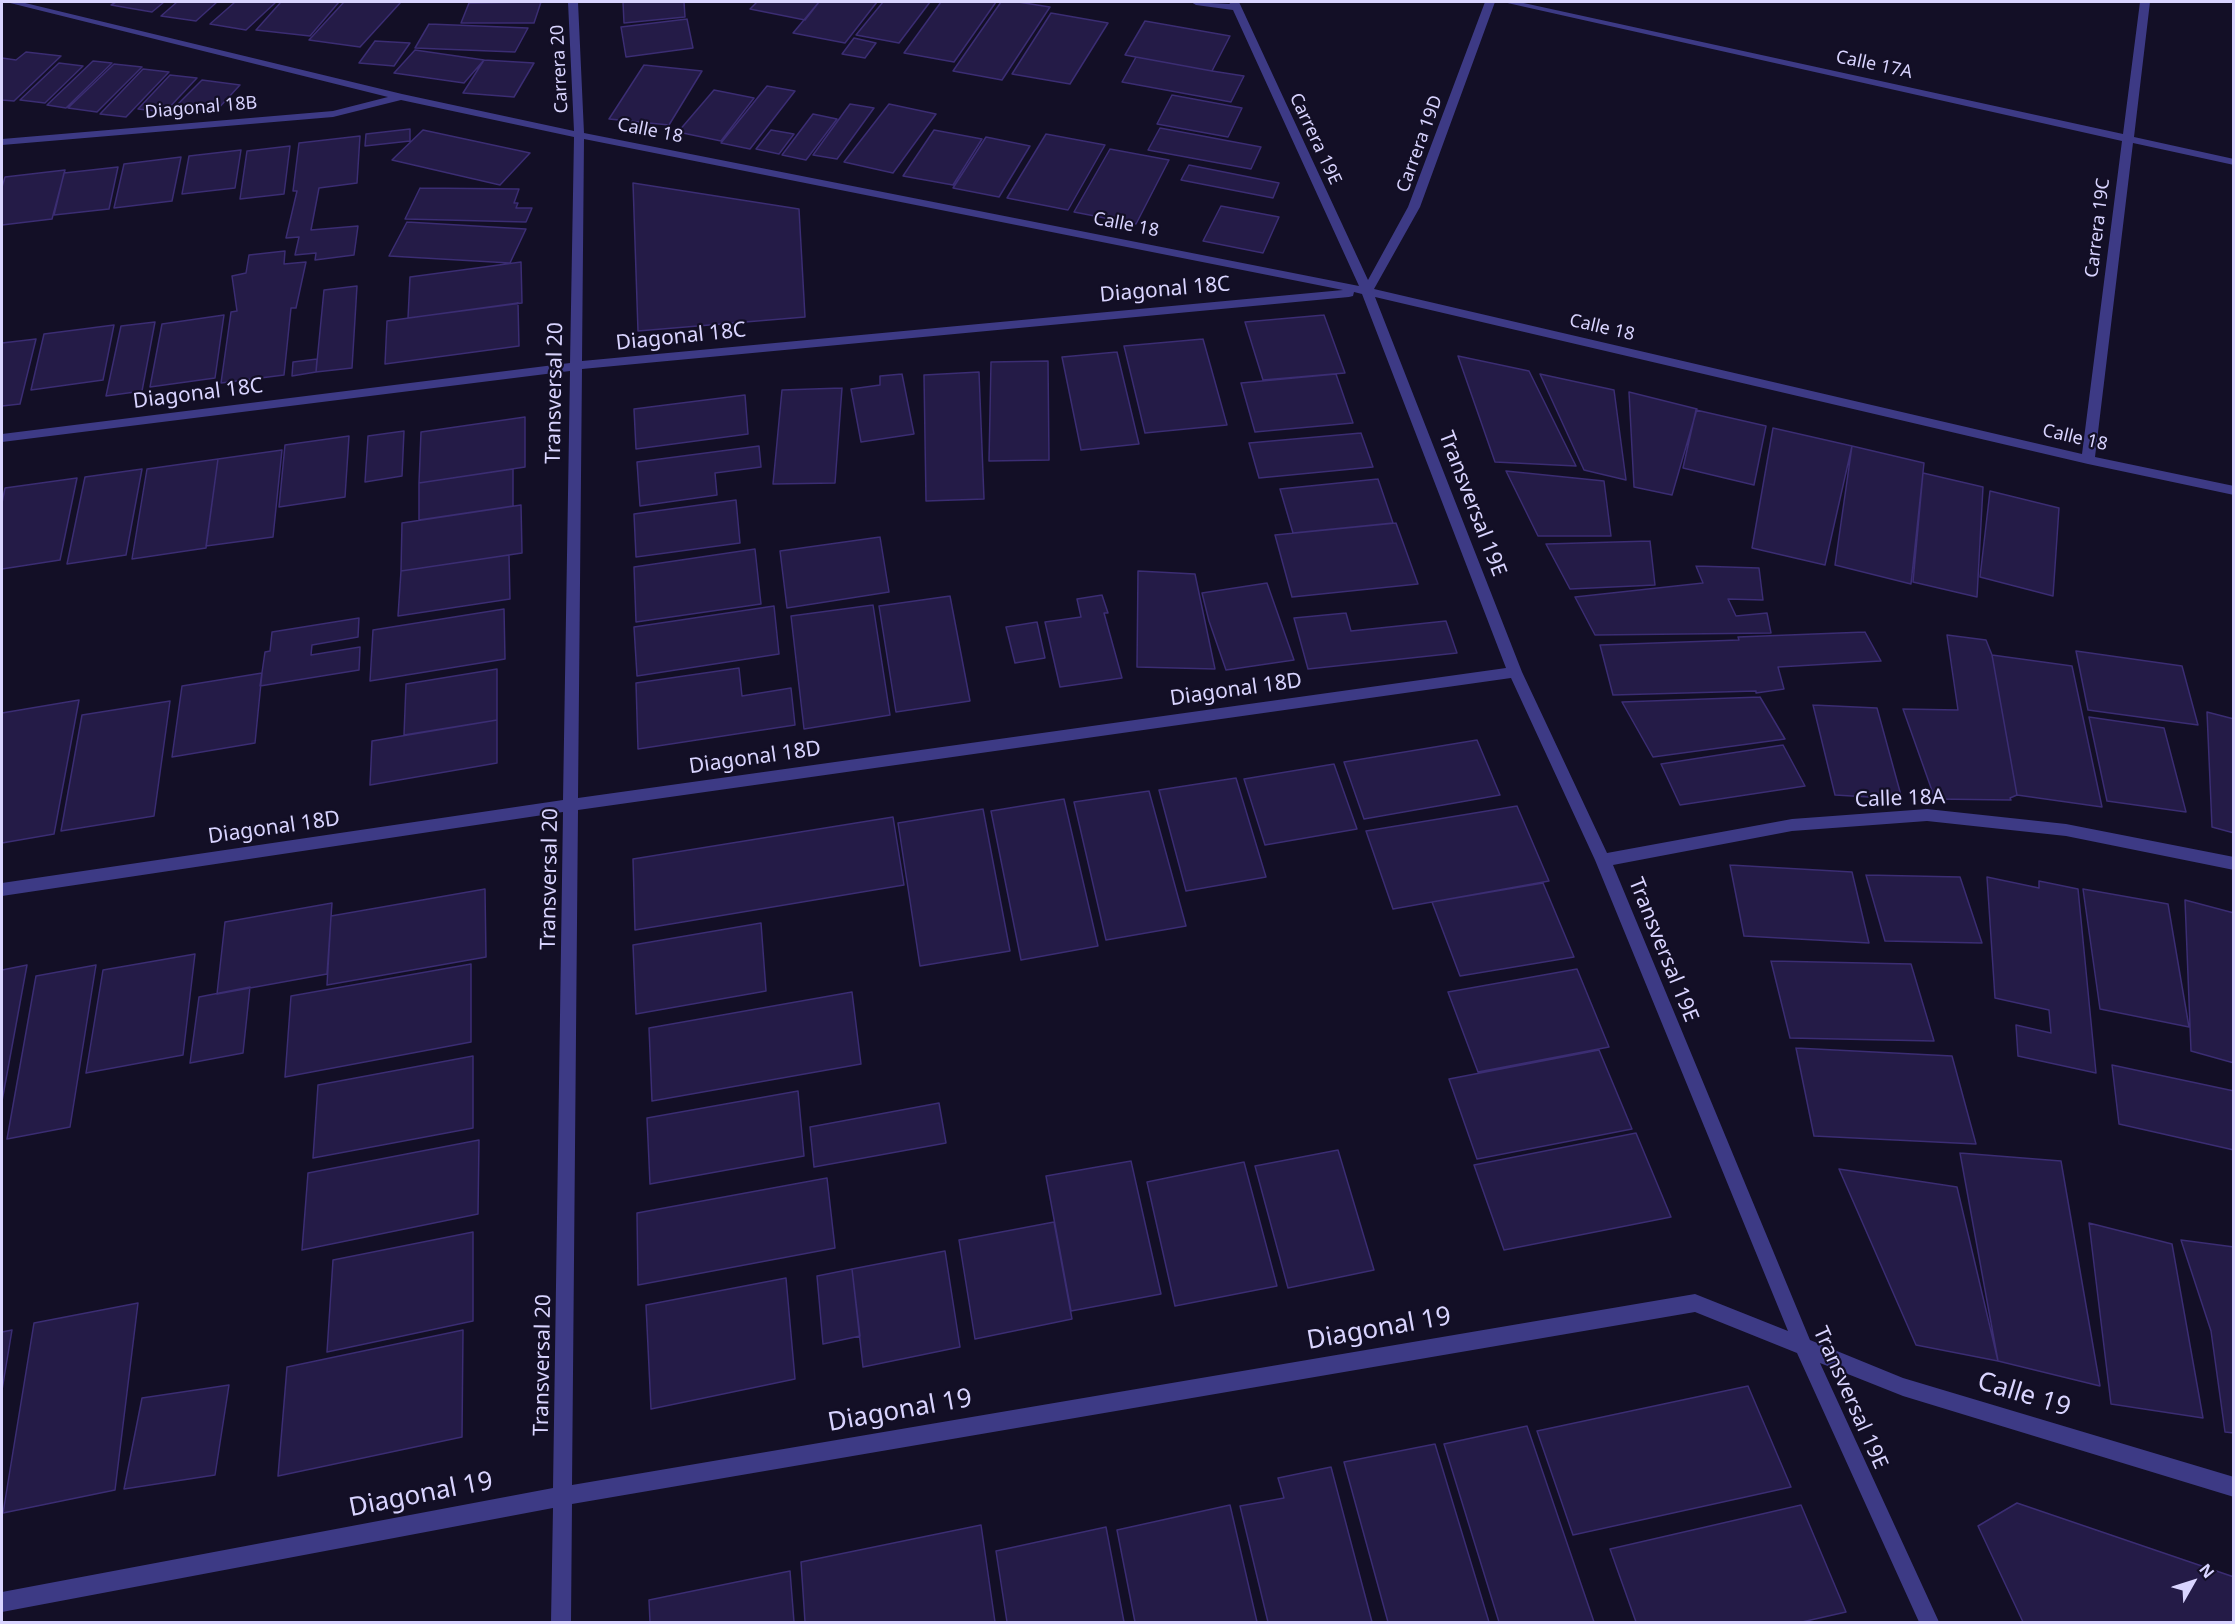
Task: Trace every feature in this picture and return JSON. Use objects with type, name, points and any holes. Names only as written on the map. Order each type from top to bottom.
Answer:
[{"type":"street","name":"Calle 18","points":[[11,2],[402,97],[579,135],[1367,291],[2088,460],[2234,491]]},
{"type":"street","name":"Carrera 20","points":[[573,2],[579,135]]},
{"type":"street","points":[[1196,2],[1236,5]]},
{"type":"street","name":"Carrera 19D","points":[[1367,291],[1414,207],[1490,2]]},
{"type":"street","name":"Calle 17A","points":[[1508,2],[2234,162]]},
{"type":"street","name":"Carrera 19C","points":[[2088,460],[2145,2]]},
{"type":"street","name":"Carrera 19E","points":[[1236,5],[1367,291]]},
{"type":"street","name":"Diagonal 18B","points":[[2,142],[333,114],[402,97]]},
{"type":"street","name":"Transversal 20","points":[[561,1623],[579,135]]},
{"type":"street","name":"Diagonal 18C","points":[[2,438],[576,366],[1367,291]]},
{"type":"street","name":"Transversal 19E","points":[[1367,291],[1515,672],[1603,860],[1803,1346],[1929,1623]]},
{"type":"street","name":"Diagonal 18D","points":[[2,889],[572,805],[1515,672]]},
{"type":"street","name":"Calle 18A","points":[[1603,860],[1792,825],[1927,815],[2066,830],[2234,864]]},
{"type":"street","name":"Diagonal 19","points":[[2,1602],[562,1496],[1695,1303],[1803,1346]]},
{"type":"street","name":"Calle 19","points":[[1803,1346],[1903,1387],[2234,1487]]},
{"type":"building","points":[[116,2],[164,2],[152,12],[111,5]]},
{"type":"building","points":[[177,2],[217,2],[196,21],[161,16]]},
{"type":"building","points":[[235,2],[276,2],[246,30],[210,24]]},
{"type":"building","points":[[281,2],[339,2],[310,36],[256,30]]},
{"type":"building","points":[[344,2],[401,2],[360,47],[309,40]]},
{"type":"building","points":[[541,2],[534,23],[461,23],[469,3]]},
{"type":"building","points":[[623,2],[684,2],[685,17],[624,23]]},
{"type":"building","points":[[757,2],[819,2],[805,20],[750,9]]},
{"type":"building","points":[[819,2],[877,2],[845,43],[793,33]]},
{"type":"building","points":[[883,2],[930,2],[899,43],[856,35]]},
{"type":"building","points":[[941,2],[996,2],[954,62],[904,53]]},
{"type":"building","points":[[1001,2],[1050,7],[1002,80],[953,71]]},
{"type":"building","points":[[1051,13],[1108,23],[1070,84],[1012,74]]},
{"type":"building","points":[[687,19],[693,48],[626,57],[621,27]]},
{"type":"building","points":[[1145,21],[1230,36],[1212,71],[1125,55]]},
{"type":"building","points":[[429,24],[528,28],[515,52],[415,48]]},
{"type":"building","points":[[854,38],[876,43],[865,58],[842,54]]},
{"type":"building","points":[[375,41],[410,43],[394,66],[359,63]]},
{"type":"building","points":[[415,50],[484,60],[464,83],[394,73]]},
{"type":"building","points":[[26,52],[61,56],[14,101],[2,100],[2,58],[16,60]]},
{"type":"building","points":[[1136,57],[1244,76],[1231,102],[1122,82]]},
{"type":"building","points":[[484,60],[534,63],[514,97],[463,93]]},
{"type":"building","points":[[93,61],[112,63],[66,108],[47,105]]},
{"type":"building","points":[[59,63],[83,66],[45,103],[20,100]]},
{"type":"building","points":[[114,64],[142,67],[97,112],[68,108]]},
{"type":"building","points":[[644,65],[702,71],[669,125],[609,119]]},
{"type":"building","points":[[143,69],[169,72],[126,117],[100,114]]},
{"type":"building","points":[[170,75],[197,78],[165,112],[138,109]]},
{"type":"building","points":[[202,80],[240,85],[215,112],[175,107]]},
{"type":"building","points":[[767,86],[795,91],[750,149],[721,143]]},
{"type":"building","points":[[714,90],[754,98],[721,141],[678,132]]},
{"type":"building","points":[[1172,95],[1242,108],[1228,137],[1157,124]]},
{"type":"building","points":[[850,104],[874,108],[837,159],[813,155]]},
{"type":"building","points":[[889,104],[936,114],[893,173],[844,162]]},
{"type":"building","points":[[813,114],[837,119],[806,160],[782,155]]},
{"type":"building","points":[[1160,128],[1261,147],[1251,169],[1148,150]]},
{"type":"building","points":[[410,129],[410,141],[365,146],[366,134]]},
{"type":"building","points":[[423,130],[530,153],[500,185],[392,160]]},
{"type":"building","points":[[771,130],[794,134],[779,154],[756,149]]},
{"type":"building","points":[[934,130],[982,139],[953,185],[903,176]]},
{"type":"building","points":[[1046,134],[1105,145],[1068,210],[1007,198]]},
{"type":"building","points":[[360,136],[357,183],[319,188],[311,230],[358,226],[354,255],[315,260],[316,253],[295,255],[299,237],[286,238],[297,191],[293,191],[299,143]]},
{"type":"building","points":[[986,137],[1030,146],[999,197],[953,188]]},
{"type":"building","points":[[290,146],[284,194],[240,199],[247,151]]},
{"type":"building","points":[[1110,149],[1169,160],[1136,224],[1074,212]]},
{"type":"building","points":[[241,150],[235,188],[182,194],[189,156]]},
{"type":"building","points":[[181,157],[172,201],[114,208],[124,164]]},
{"type":"building","points":[[1189,165],[1279,183],[1273,198],[1181,180]]},
{"type":"building","points":[[118,167],[109,209],[54,215],[64,173]]},
{"type":"building","points":[[65,170],[52,219],[2,225],[2,187],[5,177]]},
{"type":"building","points":[[633,183],[799,209],[805,317],[638,331]]},
{"type":"building","points":[[420,188],[519,189],[514,203],[518,203],[516,208],[532,208],[526,222],[405,219]]},
{"type":"building","points":[[1221,206],[1279,217],[1263,253],[1203,241]]},
{"type":"building","points":[[407,222],[526,229],[510,263],[389,256]]},
{"type":"building","points":[[285,251],[284,264],[306,262],[296,308],[291,308],[284,375],[221,383],[231,312],[237,311],[232,276],[246,273],[249,255]]},
{"type":"building","points":[[521,262],[522,303],[408,318],[410,277]]},
{"type":"building","points":[[357,286],[352,368],[316,372],[324,290]]},
{"type":"building","points":[[518,303],[519,346],[385,364],[387,321]]},
{"type":"building","points":[[224,315],[215,378],[150,387],[162,324]]},
{"type":"building","points":[[1324,315],[1345,373],[1263,380],[1245,322]]},
{"type":"building","points":[[155,322],[142,391],[106,396],[121,326]]},
{"type":"building","points":[[114,325],[103,380],[31,390],[44,334]]},
{"type":"building","points":[[36,339],[20,404],[2,406],[2,343]]},
{"type":"building","points":[[1203,339],[1227,425],[1145,433],[1124,346]]},
{"type":"building","points":[[1117,352],[1139,444],[1081,450],[1062,357]]},
{"type":"building","points":[[1458,356],[1529,371],[1576,466],[1495,462]]},
{"type":"building","points":[[317,359],[316,372],[292,376],[293,362]]},
{"type":"building","points":[[1048,361],[1049,460],[989,461],[991,362]]},
{"type":"building","points":[[979,372],[984,499],[926,501],[924,375]]},
{"type":"building","points":[[902,374],[914,434],[861,442],[851,389],[880,385],[880,376]]},
{"type":"building","points":[[1336,374],[1353,423],[1255,432],[1241,383]]},
{"type":"building","points":[[1540,374],[1614,390],[1626,480],[1584,470]]},
{"type":"building","points":[[842,388],[835,483],[773,484],[782,390]]},
{"type":"building","points":[[1629,392],[1697,409],[1672,495],[1634,487]]},
{"type":"building","points":[[745,395],[748,434],[636,449],[634,409]]},
{"type":"building","points":[[1696,410],[1766,426],[1754,485],[1683,468]]},
{"type":"building","points":[[525,417],[525,467],[419,483],[421,432]]},
{"type":"building","points":[[1773,428],[1852,446],[1825,565],[1752,548]]},
{"type":"building","points":[[404,431],[402,476],[365,482],[368,436]]},
{"type":"building","points":[[1361,433],[1373,467],[1259,478],[1249,443]]},
{"type":"building","points":[[349,436],[345,497],[279,507],[285,445]]},
{"type":"building","points":[[759,446],[761,467],[715,473],[717,495],[640,506],[637,462]]},
{"type":"building","points":[[1852,446],[1924,463],[1911,584],[1835,565]]},
{"type":"building","points":[[282,450],[273,537],[206,546],[218,459]]},
{"type":"building","points":[[218,459],[206,548],[132,559],[147,469]]},
{"type":"building","points":[[142,469],[126,555],[67,564],[85,477]]},
{"type":"building","points":[[513,469],[513,506],[419,520],[419,483]]},
{"type":"building","points":[[1506,471],[1604,481],[1611,536],[1538,536]]},
{"type":"building","points":[[1923,473],[1983,487],[1977,597],[1913,582]]},
{"type":"building","points":[[77,478],[60,560],[2,569],[2,503],[5,488]]},
{"type":"building","points":[[1378,479],[1393,523],[1293,533],[1280,489]]},
{"type":"building","points":[[1990,491],[2059,508],[2053,596],[1980,577]]},
{"type":"building","points":[[736,500],[740,543],[636,557],[634,514]]},
{"type":"building","points":[[521,505],[522,553],[401,571],[402,523]]},
{"type":"building","points":[[1396,523],[1418,584],[1292,597],[1275,535]]},
{"type":"building","points":[[880,537],[889,592],[787,608],[780,551]]},
{"type":"building","points":[[1650,541],[1655,585],[1570,589],[1546,544]]},
{"type":"building","points":[[755,549],[761,604],[636,622],[634,567]]},
{"type":"building","points":[[509,555],[510,599],[398,616],[401,571]]},
{"type":"building","points":[[1696,566],[1759,568],[1763,600],[1728,599],[1736,616],[1767,613],[1771,633],[1595,635],[1575,597],[1703,583]]},
{"type":"building","points":[[1138,571],[1195,574],[1215,669],[1137,667]]},
{"type":"building","points":[[1267,583],[1294,660],[1226,670],[1202,593]]},
{"type":"building","points":[[1102,595],[1108,613],[1104,613],[1122,678],[1060,687],[1045,622],[1081,617],[1077,599]]},
{"type":"building","points":[[950,596],[970,701],[896,712],[879,606]]},
{"type":"building","points":[[873,605],[890,715],[804,729],[791,616]]},
{"type":"building","points":[[774,606],[779,654],[637,676],[634,627]]},
{"type":"building","points":[[504,609],[505,659],[370,681],[373,630]]},
{"type":"building","points":[[1346,613],[1351,631],[1446,621],[1457,653],[1308,669],[1294,618]]},
{"type":"building","points":[[359,618],[358,637],[312,645],[311,655],[360,647],[359,670],[260,686],[265,652],[270,651],[272,632]]},
{"type":"building","points":[[1037,622],[1045,658],[1015,663],[1006,627]]},
{"type":"building","points":[[1865,632],[1881,661],[1778,667],[1784,689],[1756,693],[1756,691],[1613,695],[1600,645],[1739,640],[1738,637]]},
{"type":"building","points":[[1947,635],[1986,640],[1992,655],[2017,795],[2010,798],[2011,800],[1935,799],[1903,709],[1958,710]]},
{"type":"building","points":[[2076,651],[2182,666],[2198,725],[2088,710]]},
{"type":"building","points":[[1992,655],[2072,666],[2102,807],[2017,795]]},
{"type":"building","points":[[739,668],[742,696],[791,688],[795,725],[638,749],[636,683]]},
{"type":"building","points":[[497,669],[497,720],[404,735],[406,684]]},
{"type":"building","points":[[262,673],[255,743],[172,757],[182,686]]},
{"type":"building","points":[[1760,697],[1785,739],[1653,757],[1622,702]]},
{"type":"building","points":[[79,700],[54,834],[2,843],[2,713]]},
{"type":"building","points":[[170,701],[154,816],[61,831],[82,715]]},
{"type":"building","points":[[1813,705],[1877,708],[1902,799],[1835,795]]},
{"type":"building","points":[[2207,712],[2234,719],[2234,833],[2212,827]]},
{"type":"building","points":[[2089,717],[2164,728],[2186,812],[2107,801]]},
{"type":"building","points":[[497,720],[497,763],[370,785],[372,741]]},
{"type":"building","points":[[1477,740],[1500,795],[1364,819],[1344,762]]},
{"type":"building","points":[[1783,745],[1805,786],[1680,805],[1661,764]]},
{"type":"building","points":[[1334,764],[1357,829],[1265,845],[1244,779]]},
{"type":"building","points":[[1236,778],[1266,877],[1186,891],[1159,790]]},
{"type":"building","points":[[1149,791],[1186,926],[1106,940],[1074,802]]},
{"type":"building","points":[[1064,799],[1098,946],[1021,960],[991,811]]},
{"type":"building","points":[[1517,806],[1549,881],[1393,909],[1366,831]]},
{"type":"building","points":[[983,809],[1010,951],[920,966],[898,823]]},
{"type":"building","points":[[893,817],[904,885],[635,930],[633,859]]},
{"type":"building","points":[[1730,865],[1852,872],[1869,943],[1744,936]]},
{"type":"building","points":[[1866,875],[1960,877],[1982,943],[1885,941]]},
{"type":"building","points":[[1987,877],[2039,888],[2039,881],[2078,889],[2096,1073],[2018,1056],[2016,1025],[2051,1033],[2049,1010],[1995,998]]},
{"type":"building","points":[[1543,883],[1574,957],[1460,976],[1432,902]]},
{"type":"building","points":[[485,889],[486,957],[327,985],[331,916]]},
{"type":"building","points":[[2083,889],[2168,904],[2189,1027],[2100,1009]]},
{"type":"building","points":[[2185,900],[2234,913],[2234,1063],[2191,1051]]},
{"type":"building","points":[[332,903],[327,974],[217,994],[225,922]]},
{"type":"building","points":[[761,923],[766,991],[636,1014],[633,945]]},
{"type":"building","points":[[195,954],[183,1055],[86,1073],[103,970]]},
{"type":"building","points":[[1771,961],[1911,964],[1934,1041],[1790,1038]]},
{"type":"building","points":[[471,964],[471,1042],[285,1077],[291,996]]},
{"type":"building","points":[[27,965],[2,1101],[2,970]]},
{"type":"building","points":[[96,965],[70,1127],[7,1139],[36,976]]},
{"type":"building","points":[[1577,969],[1609,1047],[1478,1072],[1448,992]]},
{"type":"building","points":[[250,987],[243,1053],[190,1063],[199,997]]},
{"type":"building","points":[[852,992],[861,1064],[652,1101],[649,1028]]},
{"type":"building","points":[[1796,1048],[1952,1056],[1976,1144],[1814,1136]]},
{"type":"building","points":[[1599,1050],[1632,1129],[1477,1159],[1449,1079]]},
{"type":"building","points":[[473,1056],[473,1128],[313,1158],[318,1085]]},
{"type":"building","points":[[2112,1065],[2234,1091],[2234,1150],[2119,1124]]},
{"type":"building","points":[[798,1091],[804,1156],[650,1184],[647,1118]]},
{"type":"building","points":[[939,1103],[946,1143],[814,1167],[810,1127]]},
{"type":"building","points":[[1636,1133],[1671,1217],[1504,1250],[1474,1165]]},
{"type":"building","points":[[479,1140],[478,1214],[302,1250],[308,1173]]},
{"type":"building","points":[[1338,1150],[1374,1270],[1288,1288],[1255,1166]]},
{"type":"building","points":[[1960,1153],[2061,1161],[2100,1386],[1998,1361]]},
{"type":"building","points":[[1131,1161],[1161,1294],[1071,1311],[1046,1176]]},
{"type":"building","points":[[1244,1162],[1277,1286],[1175,1306],[1147,1182]]},
{"type":"building","points":[[1839,1169],[1957,1187],[1998,1361],[1916,1345]]},
{"type":"building","points":[[827,1178],[835,1248],[638,1285],[637,1213]]},
{"type":"building","points":[[1054,1222],[1072,1319],[975,1339],[959,1240]]},
{"type":"building","points":[[2089,1223],[2172,1244],[2203,1418],[2111,1404]]},
{"type":"building","points":[[473,1232],[473,1321],[327,1352],[333,1260]]},
{"type":"building","points":[[2181,1240],[2234,1247],[2234,1433],[2225,1432],[2211,1331]]},
{"type":"building","points":[[945,1251],[960,1347],[863,1367],[852,1269]]},
{"type":"building","points":[[852,1269],[860,1336],[823,1344],[817,1276]]},
{"type":"building","points":[[786,1278],[795,1379],[651,1409],[646,1305]]},
{"type":"building","points":[[138,1303],[115,1490],[3,1513],[34,1323]]},
{"type":"building","points":[[12,1330],[2,1390],[2,1332]]},
{"type":"building","points":[[463,1330],[462,1437],[278,1476],[287,1367]]},
{"type":"building","points":[[229,1385],[215,1475],[124,1489],[142,1398]]},
{"type":"building","points":[[1748,1386],[1791,1487],[1573,1535],[1537,1431]]},
{"type":"building","points":[[1527,1426],[1594,1622],[1499,1622],[1444,1444]]},
{"type":"building","points":[[1435,1444],[1489,1622],[1388,1622],[1344,1462]]},
{"type":"building","points":[[1331,1467],[1372,1622],[1268,1622],[1240,1506],[1284,1498],[1278,1478]]},
{"type":"building","points":[[2017,1503],[2234,1577],[2234,1622],[2023,1622],[1978,1526]]},
{"type":"building","points":[[1230,1505],[1257,1622],[1135,1622],[1117,1530]]},
{"type":"building","points":[[1801,1505],[1846,1612],[1802,1622],[1636,1622],[1610,1549]]},
{"type":"building","points":[[981,1525],[995,1622],[805,1622],[801,1562]]},
{"type":"building","points":[[1106,1527],[1124,1622],[1007,1622],[996,1551]]},
{"type":"building","points":[[790,1571],[794,1622],[650,1622],[649,1600]]}]
